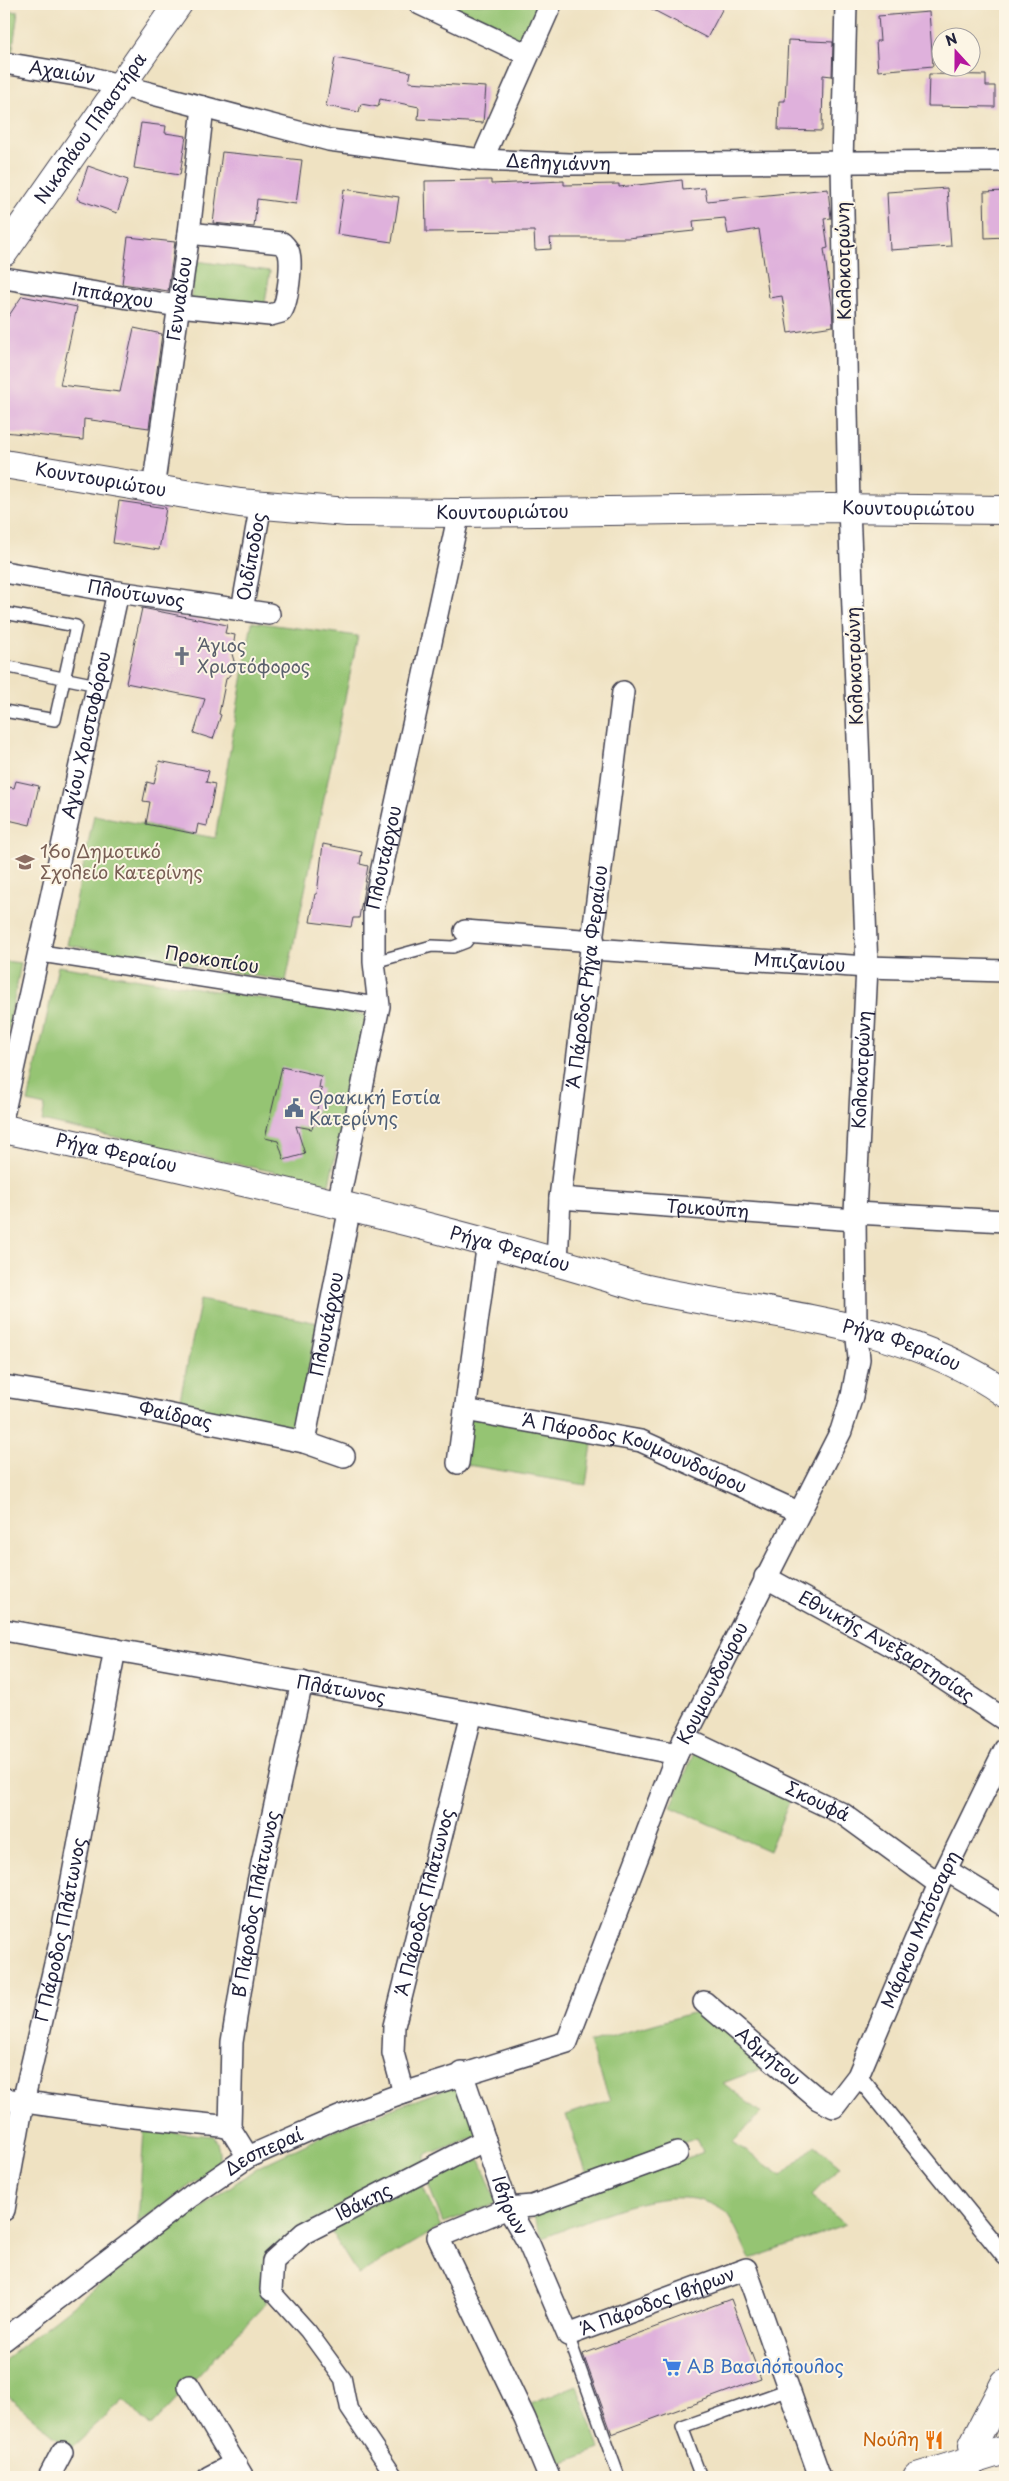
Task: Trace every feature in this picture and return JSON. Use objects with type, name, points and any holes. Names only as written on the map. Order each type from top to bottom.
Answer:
[{"type":"street","name":"Νικολάου Πλαστήρα","points":[[4,252],[119,85],[178,4]]},
{"type":"street","points":[[420,4],[528,55]]},
{"type":"street","points":[[482,160],[551,4]]},
{"type":"street","name":"Κολοκοτρώνη","points":[[846,4],[842,163],[849,508],[867,967],[855,1216],[856,1328]]},
{"type":"street","name":"Αχαιών","points":[[4,63],[88,77],[119,85]]},
{"type":"street","name":"Δεληγιάννη","points":[[119,85],[329,140],[482,160],[569,164],[1005,161]]},
{"type":"street","name":"Γενναδίου","points":[[153,489],[189,233],[203,107]]},
{"type":"street","name":"Ιππάρχου","points":[[4,278],[178,306],[270,315],[281,312],[286,301],[290,259],[287,247],[282,243],[189,233]]},
{"type":"street","name":"Κουντουριώτου","points":[[4,464],[153,489],[261,504],[347,512],[459,513],[849,508],[1005,510]]},
{"type":"street","name":"Οιδίποδος","points":[[242,610],[261,504]]},
{"type":"street","name":"Πλουτάρχου","points":[[304,1442],[379,1006],[374,962],[374,905],[459,513]]},
{"type":"street","name":"Πλούτωνος","points":[[4,572],[118,592],[269,614]]},
{"type":"street","name":"Αγίου Χριστοφόρου","points":[[4,1111],[118,592]]},
{"type":"street","name":"Α΄ Πάροδος Ρήγα Φεραίου","points":[[557,1263],[560,1198],[623,692]]},
{"type":"street","name":"Μπιζανίου","points":[[469,932],[593,945],[867,967],[1005,971]]},
{"type":"street","name":"Προκοπίου","points":[[38,953],[379,1006]]},
{"type":"street","name":"Ρήγα Φεραίου","points":[[4,1129],[149,1159],[344,1205],[488,1242],[646,1289],[856,1328],[920,1349],[984,1378],[1005,1393]]},
{"type":"street","name":"Τρικούπη","points":[[560,1198],[855,1216],[1005,1222]]},
{"type":"street","points":[[458,1463],[488,1242]]},
{"type":"street","name":"Κουμουνδούρου","points":[[567,2042],[680,1746],[841,1431],[852,1396],[859,1359],[856,1328]]},
{"type":"street","name":"Φαίδρας","points":[[4,1386],[123,1405],[304,1442],[344,1456]]},
{"type":"street","name":"Α΄ Πάροδος Κουμουνδούρου","points":[[465,1410],[641,1441],[798,1512]]},
{"type":"street","name":"Εθνικής Ανεξαρτησίας","points":[[766,1576],[906,1654],[1005,1720]]},
{"type":"street","name":"Πλάτωνος","points":[[4,1630],[472,1712],[680,1746]]},
{"type":"street","name":"Γ΄ Πάροδος Πλάτωνος","points":[[4,2210],[13,2101],[61,1938],[115,1649]]},
{"type":"street","name":"Β΄ Πάροδος Πλάτωνος","points":[[230,2128],[232,2042],[258,1882],[302,1682]]},
{"type":"street","name":"Α΄ Πάροδος Πλάτωνος","points":[[404,2093],[393,2053],[394,2026],[472,1712]]},
{"type":"street","name":"Σκουφά","points":[[680,1746],[842,1814],[942,1877],[1005,1906]]},
{"type":"street","name":"Μάρκου Μπότσαρη","points":[[834,2107],[858,2076],[942,1877],[1005,1749]]},
{"type":"street","name":"Αδμήτου","points":[[704,2002],[818,2099],[834,2107]]},
{"type":"street","name":"Δεσπεραί","points":[[4,2340],[191,2196],[248,2157],[339,2117],[404,2093],[462,2073],[567,2042]]},
{"type":"street","name":"Ιβήρων","points":[[462,2073],[508,2208],[529,2244],[568,2335]]},
{"type":"street","points":[[858,2076],[1005,2257]]},
{"type":"street","points":[[13,2101],[230,2128],[248,2157]]},
{"type":"street","name":"Ιθάκης","points":[[271,2290],[273,2262],[304,2233],[485,2140]]},
{"type":"street","points":[[549,2477],[525,2420],[438,2237],[508,2208],[532,2206],[677,2153]]},
{"type":"street","name":"Α΄ Πάροδος Ιβήρων","points":[[568,2335],[746,2269],[788,2389]]},
{"type":"street","points":[[271,2290],[308,2331],[343,2379],[349,2409],[395,2477]]},
{"type":"street","points":[[977,2458],[973,2445],[1005,2384]]},
{"type":"street","points":[[190,2386],[239,2470],[209,2477]]},
{"type":"street","points":[[788,2389],[820,2477]]},
{"type":"street","points":[[917,2477],[1005,2449],[992,2408]]},
{"type":"street","points":[[49,2477],[62,2452]]},
{"type":"lane","points":[[4,613],[76,626],[55,720],[4,711]]},
{"type":"lane","points":[[4,666],[97,685]]},
{"type":"lane","points":[[374,962],[432,946],[453,947],[466,942],[469,932]]},
{"type":"lane","points":[[568,2335],[619,2477]]},
{"type":"lane","points":[[701,2477],[682,2427],[788,2389]]},
{"type":"green space","points":[[4,4],[7,4],[6,10],[18,12],[11,61],[4,60]]},
{"type":"green space","points":[[441,4],[541,4],[524,43]]},
{"type":"green space","points":[[196,261],[270,271],[262,322],[189,311]]},
{"type":"green space","points":[[252,622],[358,636],[286,981],[67,945],[94,815],[215,838]]},
{"type":"green space","points":[[4,961],[21,963],[4,1053]]},
{"type":"green space","points":[[58,966],[367,1015],[329,1184],[42,1121],[45,1106],[28,1102]]},
{"type":"green space","points":[[201,1299],[318,1323],[296,1428],[179,1404]]},
{"type":"green space","points":[[469,1417],[593,1438],[586,1485],[462,1464]]},
{"type":"green space","points":[[695,1751],[792,1795],[769,1851],[671,1807]]},
{"type":"green space","points":[[702,2010],[768,2066],[723,2083],[761,2113],[733,2142],[782,2176],[815,2145],[840,2166],[811,2196],[846,2225],[750,2259],[735,2227],[725,2212],[705,2202],[683,2198],[659,2199],[609,2212],[543,2238],[531,2214],[703,2152],[697,2138],[588,2177],[566,2115],[610,2100],[589,2043]]},
{"type":"green space","points":[[459,2084],[479,2135],[426,2155],[426,2163],[415,2169],[441,2227],[358,2275],[321,2216],[264,2258],[266,2303],[150,2427],[124,2399],[70,2449],[4,2393],[4,2360],[149,2245],[258,2167],[338,2129]]},
{"type":"green space","points":[[144,2130],[214,2136],[219,2158],[217,2166],[138,2223]]},
{"type":"green space","points":[[480,2160],[497,2203],[443,2223],[427,2181]]},
{"type":"green space","points":[[577,2385],[600,2449],[558,2464],[531,2404]]},
{"type":"building","points":[[642,4],[725,4],[707,38]]},
{"type":"building","points":[[929,12],[932,66],[878,71],[876,41],[880,41],[878,16]]},
{"type":"building","points":[[788,40],[833,42],[832,76],[823,75],[822,131],[778,130],[779,101],[785,101]]},
{"type":"building","points":[[335,58],[411,72],[409,82],[486,87],[483,123],[418,119],[419,107],[380,99],[378,107],[361,104],[359,112],[326,106]]},
{"type":"building","points":[[929,74],[932,74],[932,78],[982,78],[982,75],[986,75],[986,86],[995,86],[995,107],[928,106]]},
{"type":"building","points":[[141,123],[166,126],[165,133],[186,136],[180,175],[134,168]]},
{"type":"building","points":[[222,152],[302,160],[296,204],[257,199],[254,227],[213,223]]},
{"type":"building","points":[[88,166],[128,180],[117,213],[77,199]]},
{"type":"building","points":[[491,180],[491,184],[564,181],[564,185],[619,184],[619,187],[682,180],[683,190],[705,188],[707,201],[828,189],[831,218],[824,219],[828,248],[824,249],[833,326],[788,333],[782,296],[769,298],[759,229],[728,234],[725,218],[693,221],[694,231],[628,238],[550,238],[551,249],[535,250],[534,231],[426,232],[425,181]]},
{"type":"building","points":[[947,188],[951,246],[890,250],[887,192]]},
{"type":"building","points":[[344,189],[399,197],[392,242],[337,234]]},
{"type":"building","points":[[1005,191],[1005,237],[985,238],[984,192]]},
{"type":"building","points":[[128,237],[175,242],[168,291],[122,284]]},
{"type":"building","points":[[22,296],[77,307],[60,385],[120,392],[134,328],[162,334],[149,428],[84,419],[83,440],[4,432],[4,323]]},
{"type":"building","points":[[119,501],[166,508],[159,550],[113,543]]},
{"type":"building","name":"Άγιος Χριστόφορος","points":[[142,608],[227,625],[225,633],[235,635],[232,654],[236,668],[226,679],[219,714],[221,715],[213,739],[194,733],[205,699],[126,683]]},
{"type":"building","points":[[159,761],[209,771],[206,782],[215,784],[207,826],[198,824],[196,834],[146,824],[150,802],[143,801],[147,782],[154,784]]},
{"type":"building","points":[[16,781],[39,786],[30,825],[4,819],[4,786],[14,788]]},
{"type":"building","points":[[323,844],[362,852],[360,864],[368,866],[359,918],[353,918],[351,927],[310,922],[315,894],[317,894]]},
{"type":"building","name":"Θρακική Εστία Κατερίνης","points":[[282,1067],[321,1076],[319,1088],[322,1089],[312,1129],[296,1126],[305,1154],[284,1160],[278,1141],[265,1138]]},
{"type":"building","name":"ΑΒ Βασιλόπουλος","points":[[731,2299],[761,2379],[612,2434],[583,2354]]},
{"type":"place","name":"Άγιος Χριστόφορος","points":[[182,656]]},
{"type":"place","name":"16ο Δημοτικό Σχολείο Κατερίνης","points":[[25,862]]},
{"type":"place","name":"Θρακική Εστία Κατερίνης","points":[[294,1108]]},
{"type":"place","name":"ΑΒ Βασιλόπουλος","points":[[672,2367]]},
{"type":"place","name":"Νούλη","points":[[934,2440]]}]
